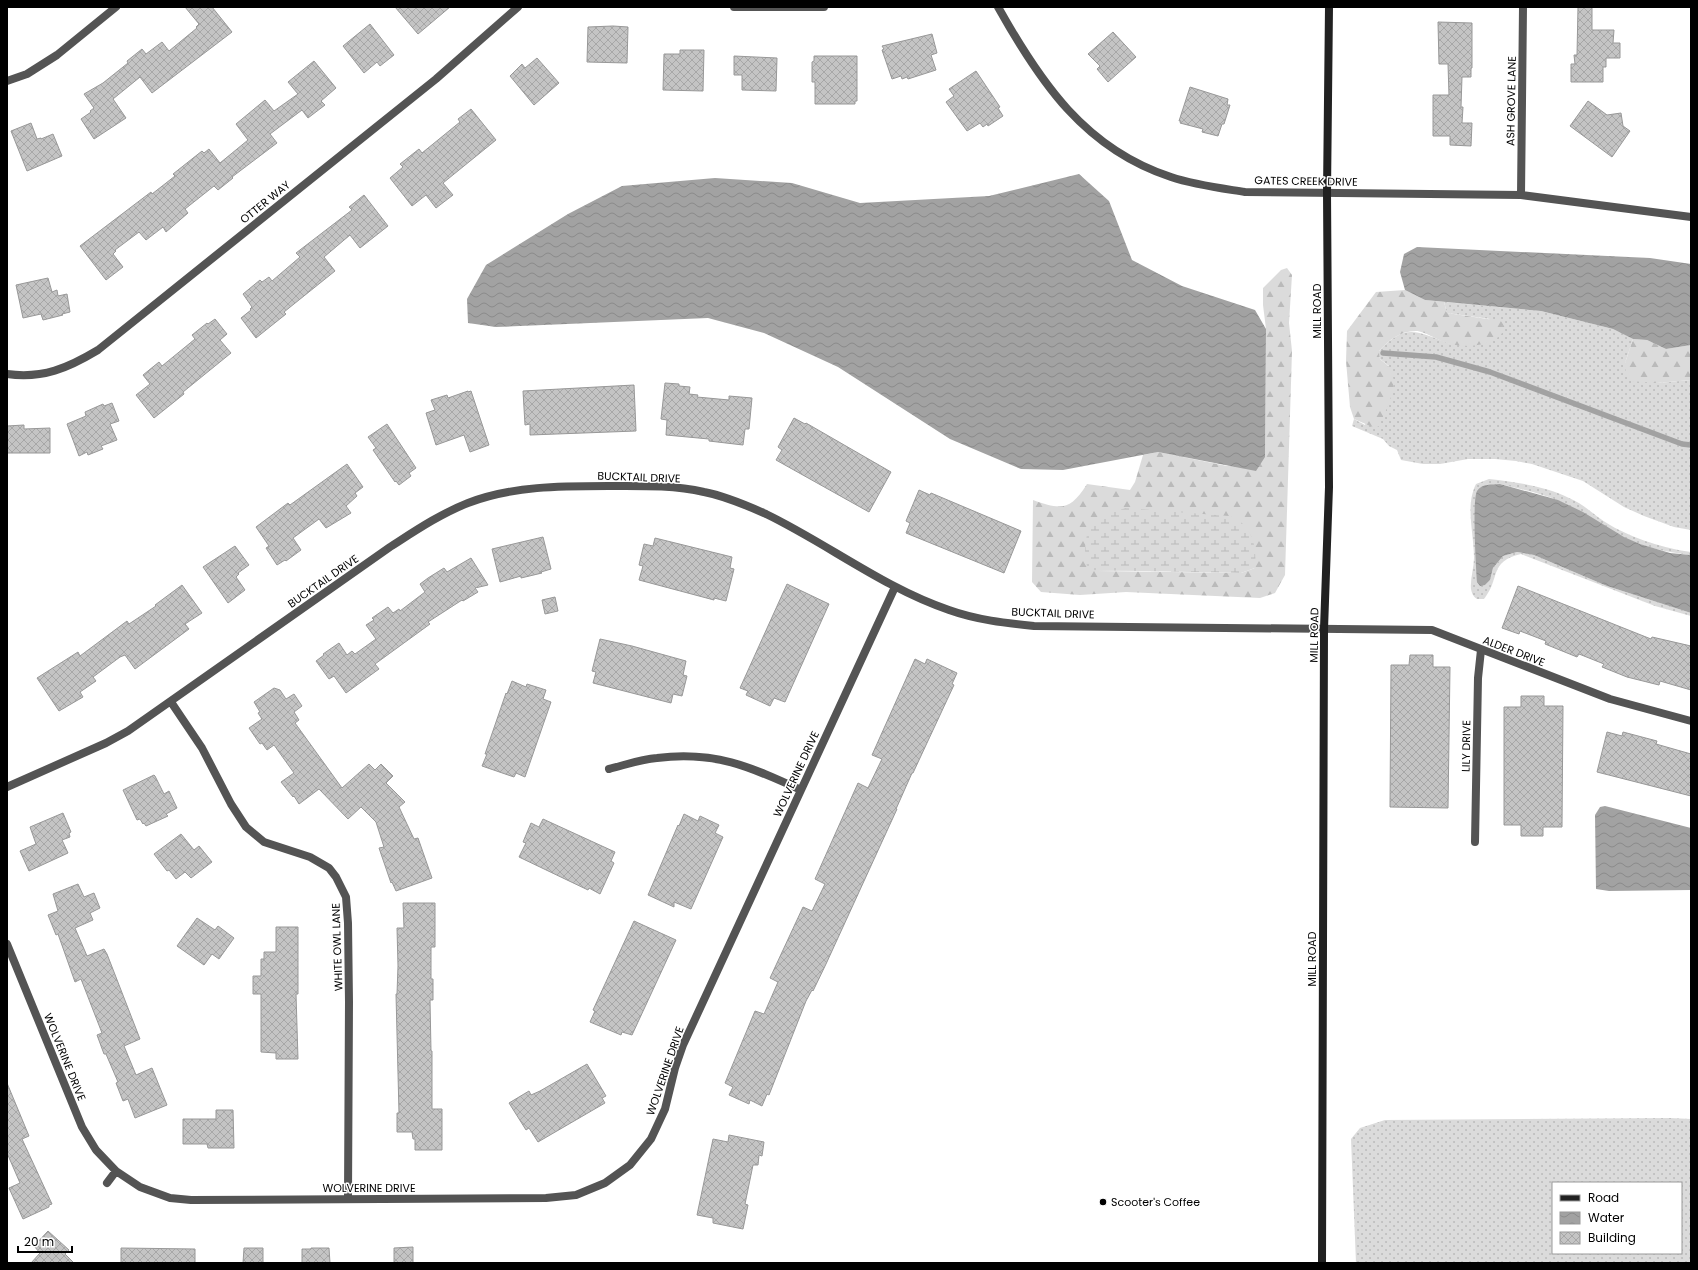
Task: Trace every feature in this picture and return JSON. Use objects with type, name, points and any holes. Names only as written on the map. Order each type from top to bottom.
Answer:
[{"type":"street","points":[[7,81],[27,74],[58,55],[116,7]]},
{"type":"street","name":"OTTER WAY","points":[[7,374],[20,376],[50,372],[76,364],[98,350],[430,84],[518,7]]},
{"type":"street","points":[[734,7],[824,7]]},
{"type":"street","name":"GATES CREEK DRIVE","points":[[998,7],[1019,45],[1044,82],[1072,116],[1108,145],[1136,162],[1170,177],[1207,187],[1245,192],[1522,195],[1691,217]]},
{"type":"street","name":"MILL ROAD","points":[[1322,1263],[1324,629],[1329,487],[1327,192],[1329,7]]},
{"type":"street","name":"ASH GROVE LANE","points":[[1522,195],[1523,7]]},
{"type":"street","name":"BUCKTAIL DRIVE","points":[[7,787],[106,744],[128,731],[390,547],[428,522],[468,503],[513,491],[558,486],[636,486],[670,487],[704,492],[738,502],[768,515],[895,587],[918,598],[950,611],[991,621],[1034,626],[1324,629]]},
{"type":"street","name":"WOLVERINE DRIVE","points":[[7,944],[82,1127],[96,1150],[116,1171],[140,1186],[170,1198],[191,1200],[546,1198],[576,1195],[605,1183],[630,1165],[651,1139],[665,1109],[675,1068],[683,1045],[895,587]]},
{"type":"street","name":"ALDER DRIVE","points":[[1324,629],[1432,630],[1610,699],[1691,721]]},
{"type":"street","name":"LILY DRIVE","points":[[1475,842],[1478,678],[1481,650]]},
{"type":"street","name":"WHITE OWL LANE","points":[[170,702],[202,748],[231,804],[246,827],[264,842],[310,857],[329,868],[336,876],[346,896],[348,923],[349,1002],[348,1198]]},
{"type":"street","points":[[609,768],[656,758],[687,755],[716,758],[746,766],[801,790]]},
{"type":"street","points":[[108,1182],[116,1171]]},
{"type":"green space","points":[[1287,268],[1292,275],[1289,323],[1292,351],[1285,575],[1275,593],[1260,598],[1126,592],[1080,595],[1041,592],[1032,582],[1033,500],[1051,506],[1064,506],[1070,504],[1081,493],[1087,484],[1130,490],[1135,482],[1143,455],[1158,452],[1227,466],[1265,457],[1266,329],[1263,305],[1263,288],[1281,270]],"holes":[[[1255,568],[1241,573],[1098,571]]]},
{"type":"green space","points":[[1405,290],[1425,300],[1444,302],[1447,313],[1501,321],[1505,326],[1502,333],[1497,338],[1491,342],[1483,344],[1466,346],[1450,344],[1419,331],[1410,331],[1400,334],[1387,343],[1379,351],[1380,359],[1388,366],[1392,374],[1393,389],[1379,426],[1375,428],[1354,419],[1350,407],[1346,361],[1347,331],[1376,292]]},
{"type":"green space","points":[[1444,302],[1541,311],[1613,329],[1633,339],[1625,363],[1657,383],[1691,380],[1691,530],[1674,527],[1644,516],[1624,507],[1583,481],[1532,464],[1495,459],[1468,459],[1440,464],[1423,464],[1401,460],[1397,450],[1389,446],[1383,439],[1352,426],[1354,419],[1365,425],[1389,366],[1380,359],[1379,351],[1389,342],[1397,336],[1413,332],[1421,333],[1451,344],[1490,319],[1447,313]]},
{"type":"green space","points":[[1633,339],[1647,340],[1666,349],[1691,345],[1691,380],[1657,383],[1631,381],[1626,375],[1625,363]]},
{"type":"green space","points":[[1489,479],[1530,485],[1550,490],[1580,504],[1619,530],[1660,546],[1691,552],[1691,555],[1665,551],[1631,541],[1576,509],[1559,501],[1537,493],[1500,484],[1485,585],[1490,580],[1493,568],[1503,556],[1517,552],[1534,555],[1607,586],[1691,613],[1691,616],[1655,606],[1521,554],[1511,557],[1499,566],[1489,591],[1484,599],[1477,599],[1473,595],[1471,589],[1474,549],[1471,501],[1476,484]]},
{"type":"green space","points":[[1126,508],[1229,516],[1237,519],[1248,530],[1254,544],[1255,568],[1241,573],[1088,570],[1085,546],[1090,523],[1105,514]]},
{"type":"green space","points":[[1691,1119],[1691,1263],[1356,1263],[1351,1139],[1360,1128],[1385,1120]]},
{"type":"water","points":[[1079,174],[1109,201],[1132,260],[1182,286],[1255,310],[1266,329],[1265,457],[1256,471],[1158,452],[1063,470],[1021,469],[950,439],[838,367],[764,333],[708,318],[496,327],[468,323],[467,299],[486,265],[568,214],[622,186],[715,178],[792,183],[860,203],[989,196]]},
{"type":"water","points":[[1417,247],[1650,258],[1691,264],[1691,345],[1666,349],[1647,340],[1633,339],[1613,329],[1541,311],[1425,300],[1405,290],[1400,272],[1404,254]]},
{"type":"water","points":[[1500,484],[1558,500],[1583,512],[1624,537],[1640,544],[1670,553],[1691,555],[1691,613],[1607,586],[1534,555],[1517,552],[1503,556],[1493,568],[1490,580],[1485,585],[1480,586],[1477,582],[1476,563],[1475,507],[1477,491],[1479,488],[1487,485]]},
{"type":"water","points":[[1605,806],[1691,828],[1691,890],[1609,891],[1596,889],[1595,815],[1600,807]]},
{"type":"building","points":[[185,7],[212,7],[232,32],[152,93],[140,77],[113,99],[126,118],[94,139],[81,119],[94,108],[84,94],[103,83],[128,63],[127,61],[142,49],[146,54],[162,42],[169,51],[197,28],[196,27],[199,24]]},
{"type":"building","points":[[395,7],[450,7],[418,34]]},
{"type":"building","points":[[1578,7],[1592,7],[1592,30],[1614,30],[1613,43],[1620,43],[1620,58],[1606,58],[1606,67],[1603,67],[1603,82],[1571,82],[1571,64],[1575,64],[1574,55],[1577,55]]},
{"type":"building","points":[[1438,22],[1472,23],[1471,77],[1462,77],[1461,107],[1463,107],[1462,123],[1472,123],[1471,146],[1450,145],[1450,136],[1433,136],[1433,95],[1449,95],[1448,64],[1439,64]]},
{"type":"building","points":[[370,24],[394,55],[380,66],[377,62],[364,73],[343,46]]},
{"type":"building","points":[[588,27],[628,27],[627,63],[587,62]]},
{"type":"building","points":[[1113,32],[1136,57],[1108,82],[1097,69],[1100,66],[1088,54]]},
{"type":"building","points":[[932,34],[937,53],[931,55],[936,70],[908,79],[907,77],[902,79],[901,76],[892,79],[882,46]]},
{"type":"building","points":[[680,50],[704,50],[703,91],[663,90],[664,54],[680,54]]},
{"type":"building","points":[[734,56],[777,58],[776,91],[742,90],[742,75],[734,75]]},
{"type":"building","points":[[814,56],[857,56],[857,101],[855,101],[855,104],[815,104],[815,82],[812,82],[812,62],[814,61]]},
{"type":"building","points":[[537,58],[559,83],[534,105],[510,76],[522,64],[525,68]]},
{"type":"building","points":[[314,61],[336,88],[321,101],[325,105],[308,118],[302,110],[270,134],[277,143],[232,177],[233,178],[218,190],[214,186],[185,209],[188,213],[166,232],[163,227],[146,240],[139,232],[115,250],[116,251],[113,254],[123,267],[106,280],[80,246],[151,192],[152,194],[175,176],[173,174],[202,151],[204,153],[209,149],[220,163],[248,140],[236,124],[265,100],[274,111],[298,94],[288,82]]},
{"type":"building","points":[[976,71],[1000,107],[998,108],[1003,116],[988,126],[987,124],[983,127],[980,123],[967,131],[946,102],[954,96],[949,89]]},
{"type":"building","points":[[1190,87],[1228,99],[1227,105],[1230,105],[1224,124],[1222,124],[1218,136],[1202,132],[1203,129],[1180,123],[1181,121],[1179,121]]},
{"type":"building","points":[[1588,101],[1607,115],[1621,113],[1623,126],[1630,131],[1612,157],[1570,126]]},
{"type":"building","points":[[471,109],[496,140],[443,183],[453,195],[436,208],[426,195],[412,206],[390,178],[403,167],[400,164],[419,149],[422,153],[460,122],[458,119]]},
{"type":"building","points":[[31,123],[37,139],[53,134],[62,156],[27,171],[11,131]]},
{"type":"building","points":[[364,195],[388,226],[360,248],[350,235],[324,257],[335,271],[284,312],[286,314],[256,338],[241,318],[251,310],[250,309],[252,307],[243,294],[260,280],[262,282],[269,277],[272,281],[300,257],[296,253],[352,210],[349,207]]},
{"type":"building","points":[[48,278],[52,292],[57,290],[58,296],[67,294],[70,312],[43,320],[41,314],[23,318],[16,285]]},
{"type":"building","points":[[215,319],[227,334],[220,340],[231,353],[154,418],[136,395],[150,384],[143,375],[159,362],[162,366],[195,339],[192,335],[207,323],[208,324]]},
{"type":"building","points":[[665,383],[679,384],[679,386],[690,387],[689,394],[698,395],[697,397],[729,400],[729,396],[752,398],[749,429],[745,429],[743,445],[709,441],[709,439],[666,435],[667,420],[661,419]]},
{"type":"building","points":[[634,385],[636,431],[530,435],[530,424],[525,425],[523,391]]},
{"type":"building","points":[[471,391],[489,445],[470,452],[464,435],[436,445],[426,413],[435,410],[431,400],[447,395],[448,398]]},
{"type":"building","points":[[112,403],[119,421],[110,424],[117,440],[101,446],[103,449],[88,455],[87,452],[79,456],[67,424],[86,416],[85,412],[103,404],[104,406]]},
{"type":"building","points":[[794,418],[805,424],[806,423],[891,472],[869,512],[776,460],[782,450],[778,447]]},
{"type":"building","points":[[387,424],[416,468],[409,473],[411,476],[399,485],[396,481],[395,482],[373,450],[376,448],[368,437]]},
{"type":"building","points":[[24,425],[24,429],[50,428],[50,453],[7,453],[7,426]]},
{"type":"building","points":[[347,464],[363,487],[355,493],[357,496],[346,506],[351,513],[326,528],[319,519],[293,538],[301,550],[286,561],[285,560],[277,565],[266,548],[269,546],[256,527],[288,503],[290,505]]},
{"type":"building","points":[[919,490],[930,495],[931,493],[1021,531],[1004,573],[906,533],[910,523],[906,521]]},
{"type":"building","points":[[543,537],[551,569],[541,572],[542,573],[521,578],[521,576],[500,582],[492,549]]},
{"type":"building","points":[[655,538],[732,557],[730,568],[734,569],[726,601],[714,598],[714,600],[639,580],[643,566],[639,565],[644,544],[653,546]]},
{"type":"building","points":[[235,546],[249,565],[238,573],[239,574],[236,577],[245,590],[228,603],[203,567]]},
{"type":"building","points":[[471,558],[488,585],[475,588],[478,592],[463,601],[462,600],[428,622],[430,624],[375,664],[379,669],[346,693],[334,676],[329,679],[316,661],[324,655],[323,654],[339,643],[347,655],[352,651],[355,654],[376,639],[366,625],[374,620],[372,618],[388,607],[393,613],[399,609],[400,611],[425,592],[420,584],[428,578],[444,568],[447,572]]},
{"type":"building","points":[[787,584],[829,604],[785,702],[774,698],[770,706],[746,695],[748,691],[740,688]]},
{"type":"building","points":[[182,585],[202,613],[185,624],[189,629],[135,669],[125,655],[120,657],[93,677],[96,681],[80,692],[83,697],[59,711],[37,678],[78,652],[80,656],[127,621],[129,624],[156,606],[155,605]]},
{"type":"building","points":[[1518,586],[1651,639],[1652,637],[1691,646],[1691,690],[1660,681],[1659,685],[1627,677],[1602,667],[1604,664],[1579,654],[1577,657],[1545,644],[1546,641],[1520,631],[1519,634],[1502,628]]},
{"type":"building","points":[[555,597],[558,611],[545,614],[542,600]]},
{"type":"building","points":[[600,639],[686,661],[683,675],[687,676],[682,696],[673,694],[671,703],[593,683],[596,672],[592,671]]},
{"type":"building","points":[[1410,655],[1433,655],[1433,667],[1450,667],[1448,808],[1390,807],[1391,665],[1409,665]]},
{"type":"building","points":[[915,659],[925,664],[927,659],[957,673],[952,684],[954,685],[912,773],[826,964],[813,991],[812,990],[806,1001],[769,1095],[767,1094],[762,1106],[750,1100],[749,1104],[729,1095],[733,1087],[725,1083],[755,1011],[764,1014],[778,982],[770,978],[803,907],[812,911],[825,884],[815,879],[858,783],[868,788],[882,759],[872,755]]},
{"type":"building","points":[[512,681],[526,687],[527,684],[546,690],[543,699],[551,702],[525,777],[516,773],[514,777],[482,766],[506,693],[507,694]]},
{"type":"building","points":[[274,688],[280,690],[286,699],[294,694],[302,706],[294,712],[299,720],[295,723],[342,788],[369,764],[375,770],[381,764],[393,776],[386,783],[405,802],[399,807],[414,839],[418,838],[432,878],[396,891],[392,882],[391,883],[379,848],[384,847],[376,822],[361,807],[348,819],[319,789],[299,804],[294,796],[293,797],[281,782],[294,773],[274,745],[267,750],[262,743],[260,744],[249,728],[262,719],[254,702]]},
{"type":"building","points":[[1521,696],[1544,696],[1544,706],[1563,706],[1562,827],[1543,827],[1543,836],[1521,836],[1521,825],[1504,825],[1504,707],[1521,707]]},
{"type":"building","points":[[1607,732],[1622,736],[1623,732],[1657,741],[1656,744],[1691,754],[1691,796],[1597,772]]},
{"type":"building","points":[[154,775],[164,794],[169,791],[177,808],[166,814],[168,816],[146,826],[140,819],[137,820],[123,790]]},
{"type":"building","points":[[63,813],[71,832],[69,833],[70,837],[62,840],[68,853],[29,871],[20,851],[36,844],[30,827]]},
{"type":"building","points":[[684,814],[698,821],[700,816],[719,825],[715,833],[723,837],[691,909],[674,902],[674,907],[648,895]]},
{"type":"building","points":[[543,819],[615,852],[611,861],[614,863],[600,894],[589,888],[588,890],[519,857],[526,843],[523,842],[531,823],[539,827]]},
{"type":"building","points":[[181,834],[194,850],[199,846],[212,862],[191,878],[185,872],[176,879],[169,870],[167,871],[154,854]]},
{"type":"building","points":[[78,884],[84,897],[94,893],[100,908],[90,913],[93,920],[75,928],[87,956],[104,949],[107,954],[140,1039],[124,1046],[136,1075],[152,1068],[167,1105],[135,1118],[128,1099],[123,1101],[116,1083],[118,1082],[106,1054],[104,1054],[97,1035],[102,1033],[81,979],[75,982],[58,934],[56,935],[48,915],[58,911],[53,894]]},
{"type":"building","points":[[403,903],[435,903],[435,947],[431,947],[431,979],[433,979],[433,1000],[430,1000],[432,1109],[442,1109],[442,1150],[415,1150],[415,1139],[413,1139],[412,1132],[397,1132],[397,1113],[399,1113],[396,994],[398,966],[397,928],[404,928]]},
{"type":"building","points":[[197,918],[215,930],[218,926],[234,938],[219,959],[212,954],[204,965],[177,946]]},
{"type":"building","points":[[634,921],[676,940],[632,1035],[622,1032],[621,1035],[590,1022],[595,1011],[593,1010]]},
{"type":"building","points":[[276,927],[298,927],[298,994],[296,994],[298,1059],[276,1059],[276,1053],[261,1052],[261,994],[253,994],[253,976],[261,976],[261,959],[264,959],[264,952],[276,952]]},
{"type":"building","points":[[587,1064],[606,1096],[602,1098],[605,1103],[538,1142],[529,1128],[526,1130],[509,1103],[529,1091],[531,1095],[540,1091]]},
{"type":"building","points":[[7,1083],[29,1136],[22,1139],[52,1204],[49,1205],[49,1207],[23,1219],[9,1188],[20,1183],[7,1153]]},
{"type":"building","points":[[216,1110],[233,1110],[234,1148],[208,1148],[207,1144],[183,1144],[183,1119],[216,1119]]},
{"type":"building","points":[[729,1135],[764,1142],[762,1156],[759,1155],[758,1165],[753,1165],[745,1204],[748,1205],[743,1229],[713,1223],[713,1218],[697,1215],[713,1139],[728,1142]]},
{"type":"building","points":[[48,1231],[69,1250],[65,1254],[74,1263],[31,1263],[40,1253],[34,1246]]},
{"type":"building","points":[[413,1247],[413,1263],[394,1263],[394,1248]]},
{"type":"building","points":[[121,1248],[195,1249],[195,1263],[121,1263]]},
{"type":"building","points":[[244,1248],[263,1248],[263,1263],[243,1263]]},
{"type":"building","points":[[329,1248],[330,1263],[302,1263],[302,1249]]},
{"type":"waterway","points":[[1383,353],[1436,357],[1490,372],[1682,444],[1691,445]]},
{"type":"place","name":"Scooter's Coffee","points":[[1103,1202]]}]
